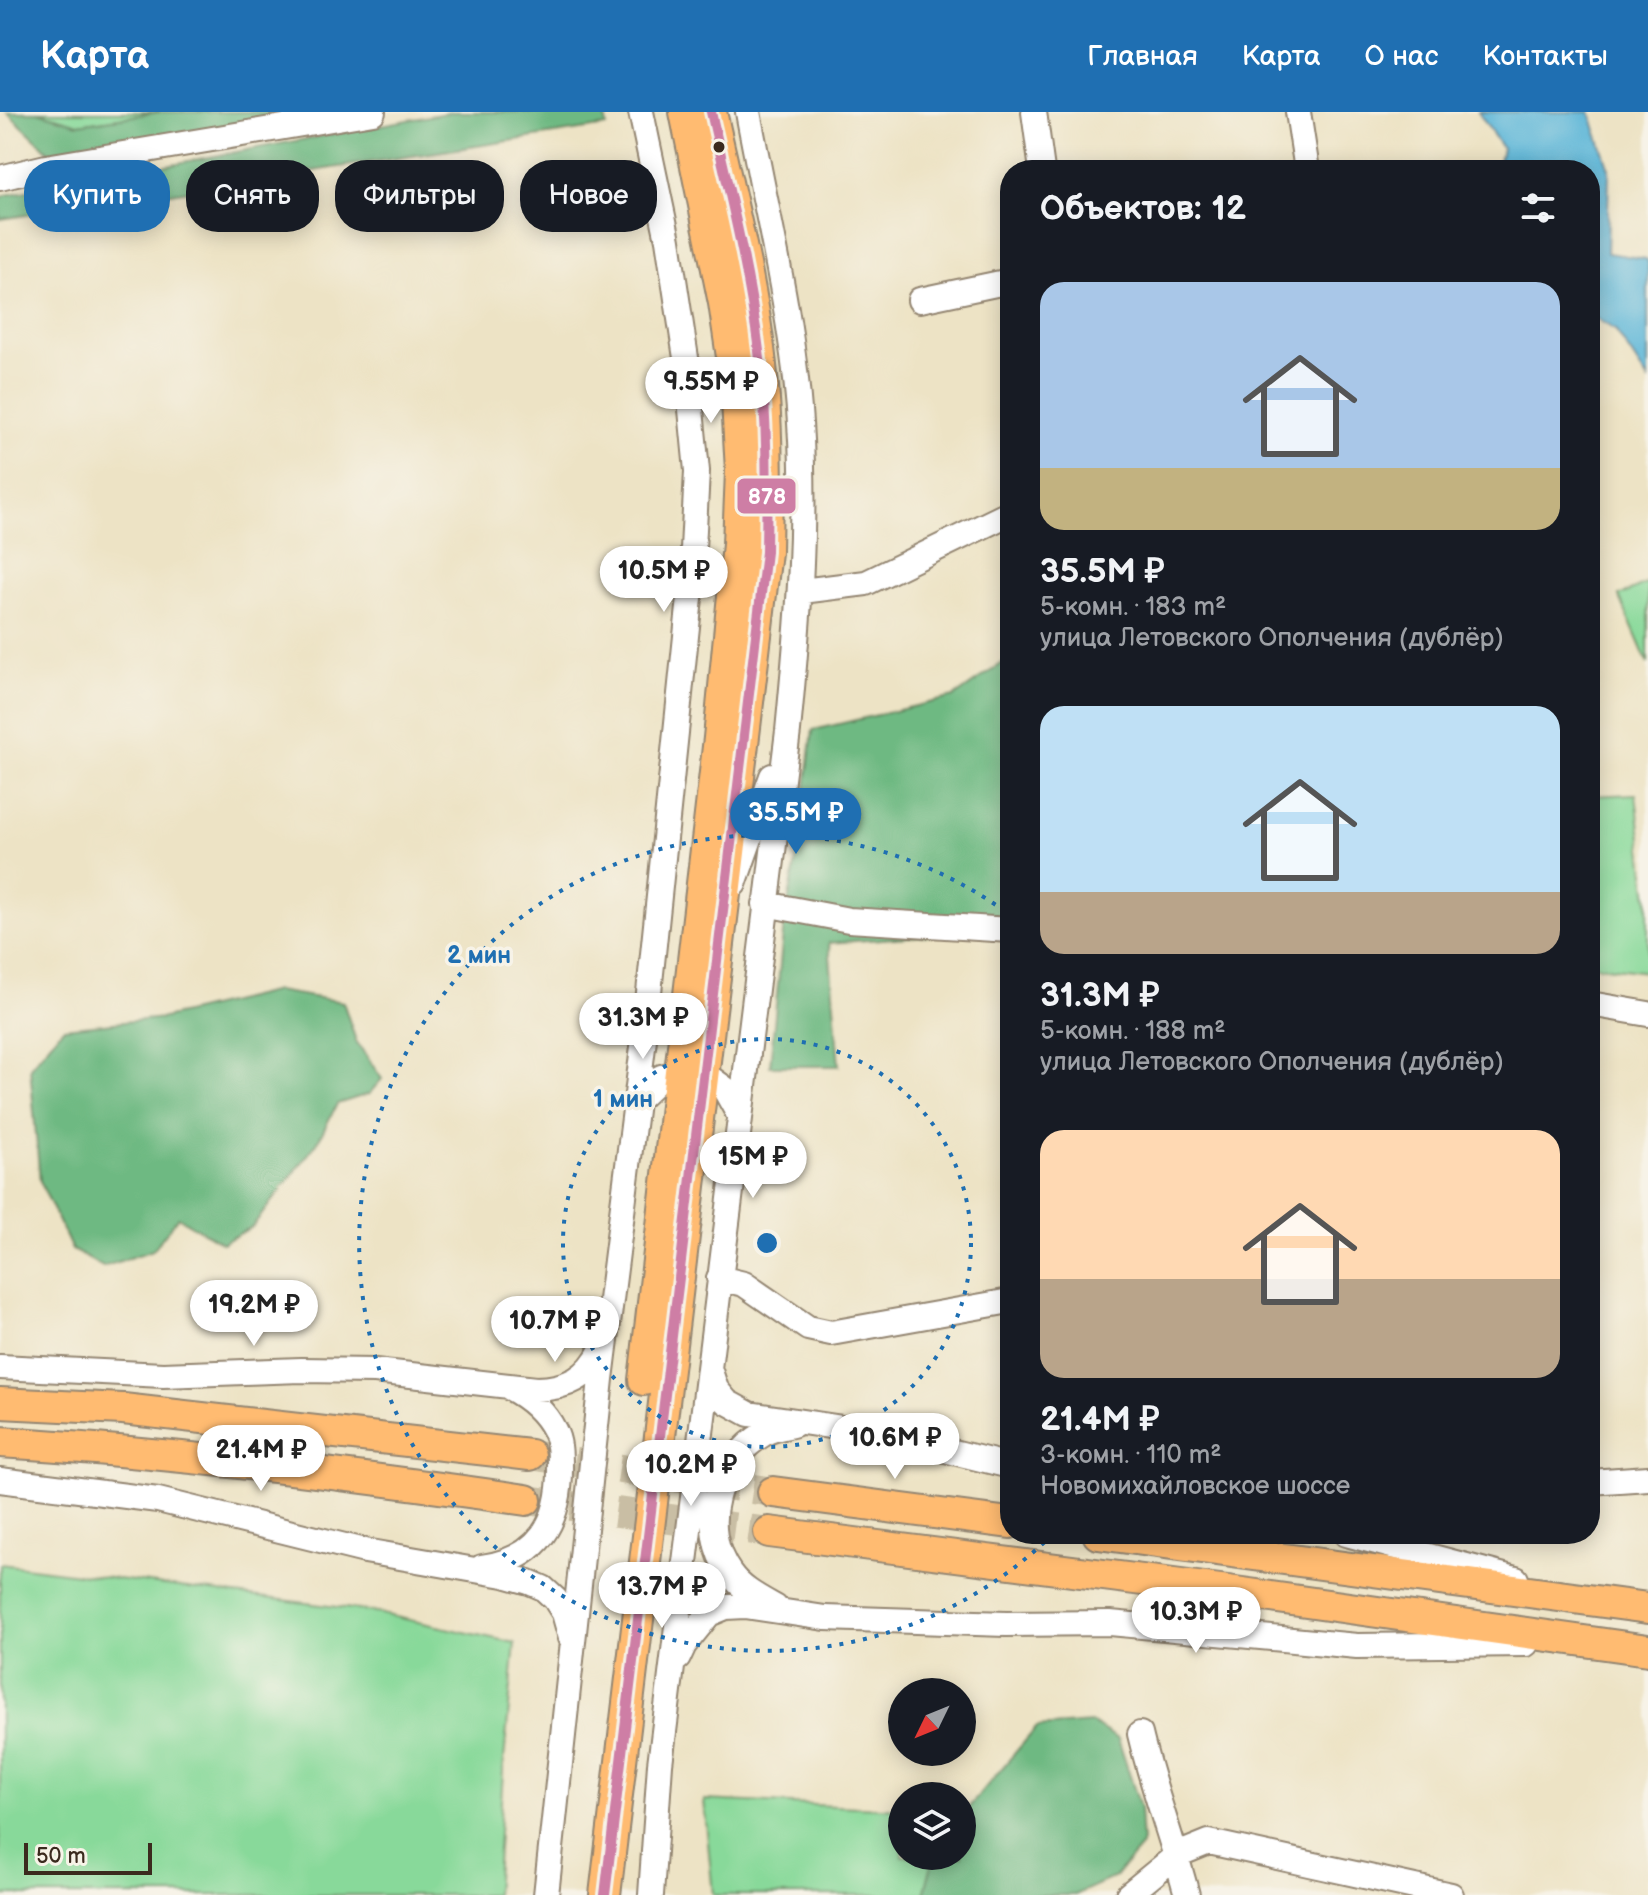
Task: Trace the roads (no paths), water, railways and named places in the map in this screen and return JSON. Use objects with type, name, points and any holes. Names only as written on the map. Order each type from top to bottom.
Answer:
[{"type":"main road","points":[[605,1895],[691,1072],[738,544],[741,471],[736,384],[724,303],[685,112]]},
{"type":"main road","points":[[586,1895],[691,1072],[720,924],[766,552],[768,477],[763,385],[751,299],[711,112]]},
{"type":"main road","points":[[0,1403],[123,1409],[530,1455]]},
{"type":"main road","points":[[0,1442],[114,1449],[526,1500]]},
{"type":"main road","points":[[773,1492],[1000,1522]]},
{"type":"main road","points":[[769,1532],[1228,1591],[1648,1650]]},
{"type":"main road","points":[[1174,1544],[1648,1608]]},
{"type":"street","points":[[1,172],[373,112]]},
{"type":"street","points":[[546,1895],[691,588],[697,471],[684,343],[668,240],[641,112]]},
{"type":"street","points":[[651,1895],[660,1764],[788,731],[802,591],[799,408],[791,339],[748,112]]},
{"type":"street","points":[[1034,112],[1041,160]]},
{"type":"street","points":[[1298,112],[1305,160]]},
{"type":"street","points":[[920,300],[1000,283]]},
{"type":"street","points":[[802,591],[866,583],[1000,518]]},
{"type":"street","points":[[720,924],[788,731]]},
{"type":"street","points":[[765,904],[849,920],[1000,929]]},
{"type":"street","points":[[1600,1006],[1648,1014]]},
{"type":"street","points":[[636,1101],[661,1077],[691,1072],[724,1088],[739,1115]]},
{"type":"street","points":[[719,1278],[744,1284],[808,1328],[831,1333],[1000,1303]]},
{"type":"street","points":[[0,1367],[163,1375],[375,1371],[546,1389],[572,1383],[587,1374],[606,1341]]},
{"type":"street","points":[[709,1366],[716,1389],[738,1410],[749,1414],[876,1433],[1000,1464]]},
{"type":"street","points":[[468,1569],[502,1564],[526,1552],[544,1535],[554,1513],[560,1483],[560,1450],[556,1433],[543,1412],[527,1397],[505,1385]]},
{"type":"street","points":[[783,1611],[751,1593],[732,1576],[720,1557],[714,1535],[715,1510],[719,1487],[730,1465],[748,1445],[767,1431],[798,1423]]},
{"type":"street","points":[[1600,1481],[1648,1478]]},
{"type":"street","points":[[0,1480],[158,1500],[352,1548],[504,1575],[543,1588],[555,1599],[570,1630],[572,1653]]},
{"type":"street","points":[[1385,1544],[1604,1601]]},
{"type":"street","points":[[671,1675],[684,1645],[709,1614],[726,1607],[745,1606],[825,1618],[886,1621],[1110,1623],[1357,1646],[1613,1644]]},
{"type":"street","points":[[1140,1734],[1151,1782],[1177,1855],[1187,1895]]},
{"type":"street","points":[[1128,1895],[1177,1855],[1209,1842],[1451,1895]]},
{"type":"street","points":[[1350,1871],[1358,1895]]},
{"type":"water","points":[[1478,112],[1590,112],[1609,169],[1607,253],[1648,261],[1648,380],[1615,330],[1600,321],[1600,160],[1499,160],[1502,148]]},
{"type":"tunnel","points":[[530,1455],[773,1492]]},
{"type":"tunnel","points":[[526,1500],[769,1532]]}]
